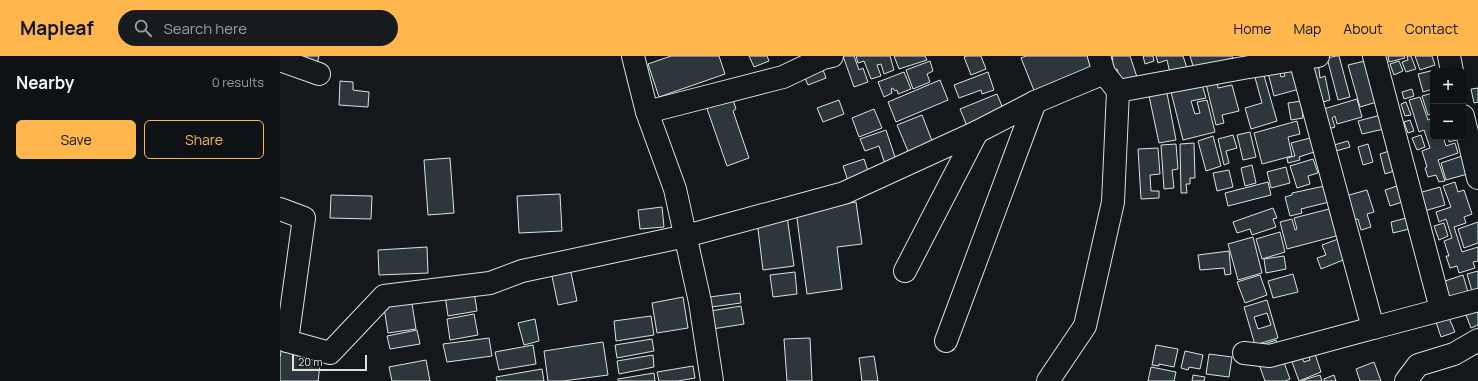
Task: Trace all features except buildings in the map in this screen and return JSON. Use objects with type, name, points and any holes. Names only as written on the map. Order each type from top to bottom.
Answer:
[{"type":"street","points":[[633,56],[647,112],[675,189],[700,302],[712,381]]},
{"type":"street","points":[[647,112],[783,78],[823,58],[832,56]]},
{"type":"street","points":[[1374,56],[1441,309]]},
{"type":"street","points":[[1449,56],[1451,68]]},
{"type":"street","points":[[1118,91],[1242,62],[1309,58],[1373,328]]},
{"type":"street","points":[[280,60],[319,74]]},
{"type":"street","points":[[280,209],[304,218],[283,339],[330,353],[384,296],[490,283],[522,271],[686,236],[844,193],[977,132],[1102,65],[1118,91],[1113,202],[1085,326],[1048,381]]},
{"type":"street","points":[[946,341],[1035,102]]},
{"type":"street","points":[[1466,128],[1478,178]]},
{"type":"street","points":[[905,271],[977,132]]},
{"type":"street","points":[[1244,353],[1270,356],[1478,300]]},
{"type":"street","points":[[1406,381],[1418,366],[1454,354],[1478,340]]}]
